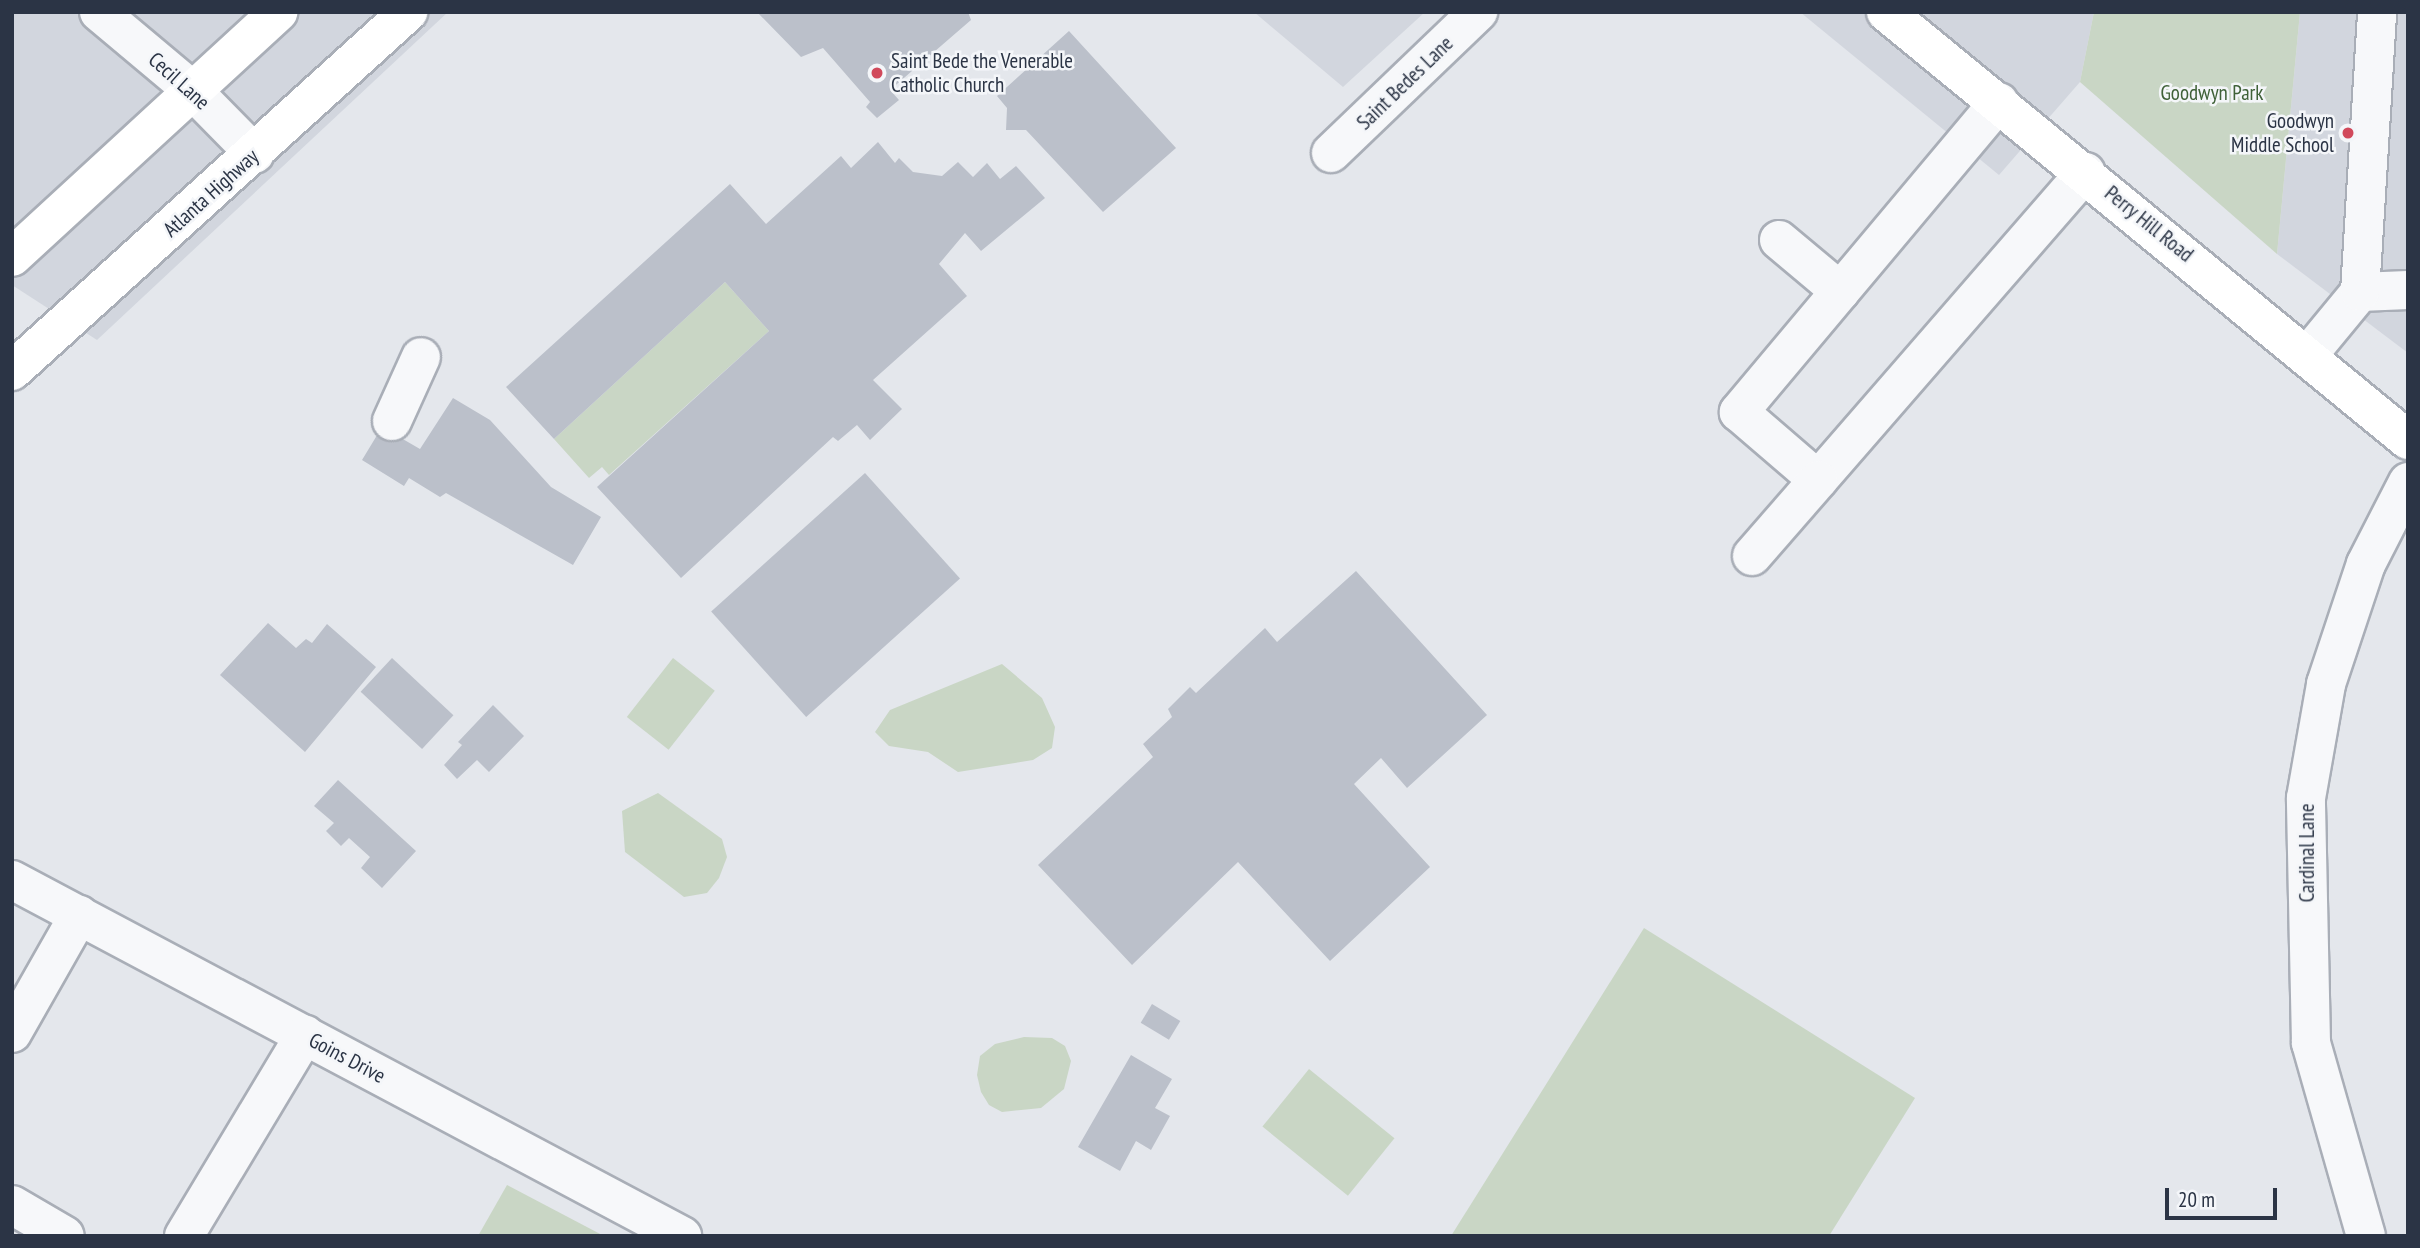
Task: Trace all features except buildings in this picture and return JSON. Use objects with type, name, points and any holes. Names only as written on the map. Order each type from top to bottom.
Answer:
[{"type":"main road","points":[[12,257],[278,12]]},
{"type":"main road","name":"Atlanta Highway","points":[[12,371],[255,154],[408,12]]},
{"type":"main road","name":"Perry Hill Road","points":[[1886,12],[2086,172],[2408,440]]},
{"type":"street","name":"Cecil Lane","points":[[99,12],[194,91],[255,154]]},
{"type":"street","name":"Saint Bedes Lane","points":[[1331,153],[1478,12]]},
{"type":"street","points":[[2308,355],[2360,292],[2376,12]]},
{"type":"street","points":[[1818,480],[1739,412],[1999,102]]},
{"type":"street","points":[[1752,556],[2086,172]]},
{"type":"street","points":[[1779,240],[1840,291]]},
{"type":"street","points":[[2360,292],[2408,290]]},
{"type":"street","points":[[392,421],[421,357]]},
{"type":"street","name":"Cardinal Lane","points":[[2366,1236],[2311,1043],[2306,798],[2326,684],[2366,564],[2408,482]]},
{"type":"street","name":"Goins Drive","points":[[12,880],[682,1236]]},
{"type":"street","points":[[12,1033],[79,915]]},
{"type":"street","points":[[184,1236],[305,1035]]},
{"type":"street","points":[[12,1205],[65,1236]]},
{"type":"shaded area","points":[[12,12],[448,12],[97,340],[12,285]]},
{"type":"shaded area","points":[[1254,12],[1425,12],[1343,87]]},
{"type":"shaded area","points":[[1800,12],[2094,12],[2080,82],[1999,175]]},
{"type":"shaded area","name":"Goodwyn Middle School","points":[[2300,12],[2408,12],[2408,353],[2277,254]]},
{"type":"green space","name":"Goodwyn Park","points":[[2094,12],[2300,12],[2277,254],[2080,82]]},
{"type":"green space","points":[[725,282],[769,331],[609,475],[602,467],[589,478],[554,439]]},
{"type":"green space","points":[[673,658],[715,691],[669,750],[627,717]]},
{"type":"green space","points":[[1002,664],[1042,698],[1055,727],[1052,748],[1033,760],[958,772],[928,752],[889,746],[875,732],[890,710]]},
{"type":"green space","points":[[658,793],[722,839],[727,857],[719,878],[707,893],[684,897],[625,852],[622,811]]},
{"type":"green space","points":[[1644,928],[1915,1098],[1829,1236],[1451,1236]]},
{"type":"green space","points":[[1024,1037],[1052,1038],[1065,1046],[1071,1061],[1064,1089],[1041,1108],[1002,1112],[989,1105],[981,1092],[977,1075],[980,1056],[995,1044]]},
{"type":"green space","points":[[1309,1069],[1394,1138],[1348,1196],[1262,1127]]},
{"type":"green space","points":[[507,1185],[604,1236],[478,1236]]},
{"type":"place","name":"Saint Bede the Venerable Catholic Church","points":[[877,73]]},
{"type":"place","name":"Goodwyn Middle School","points":[[2348,133]]}]
